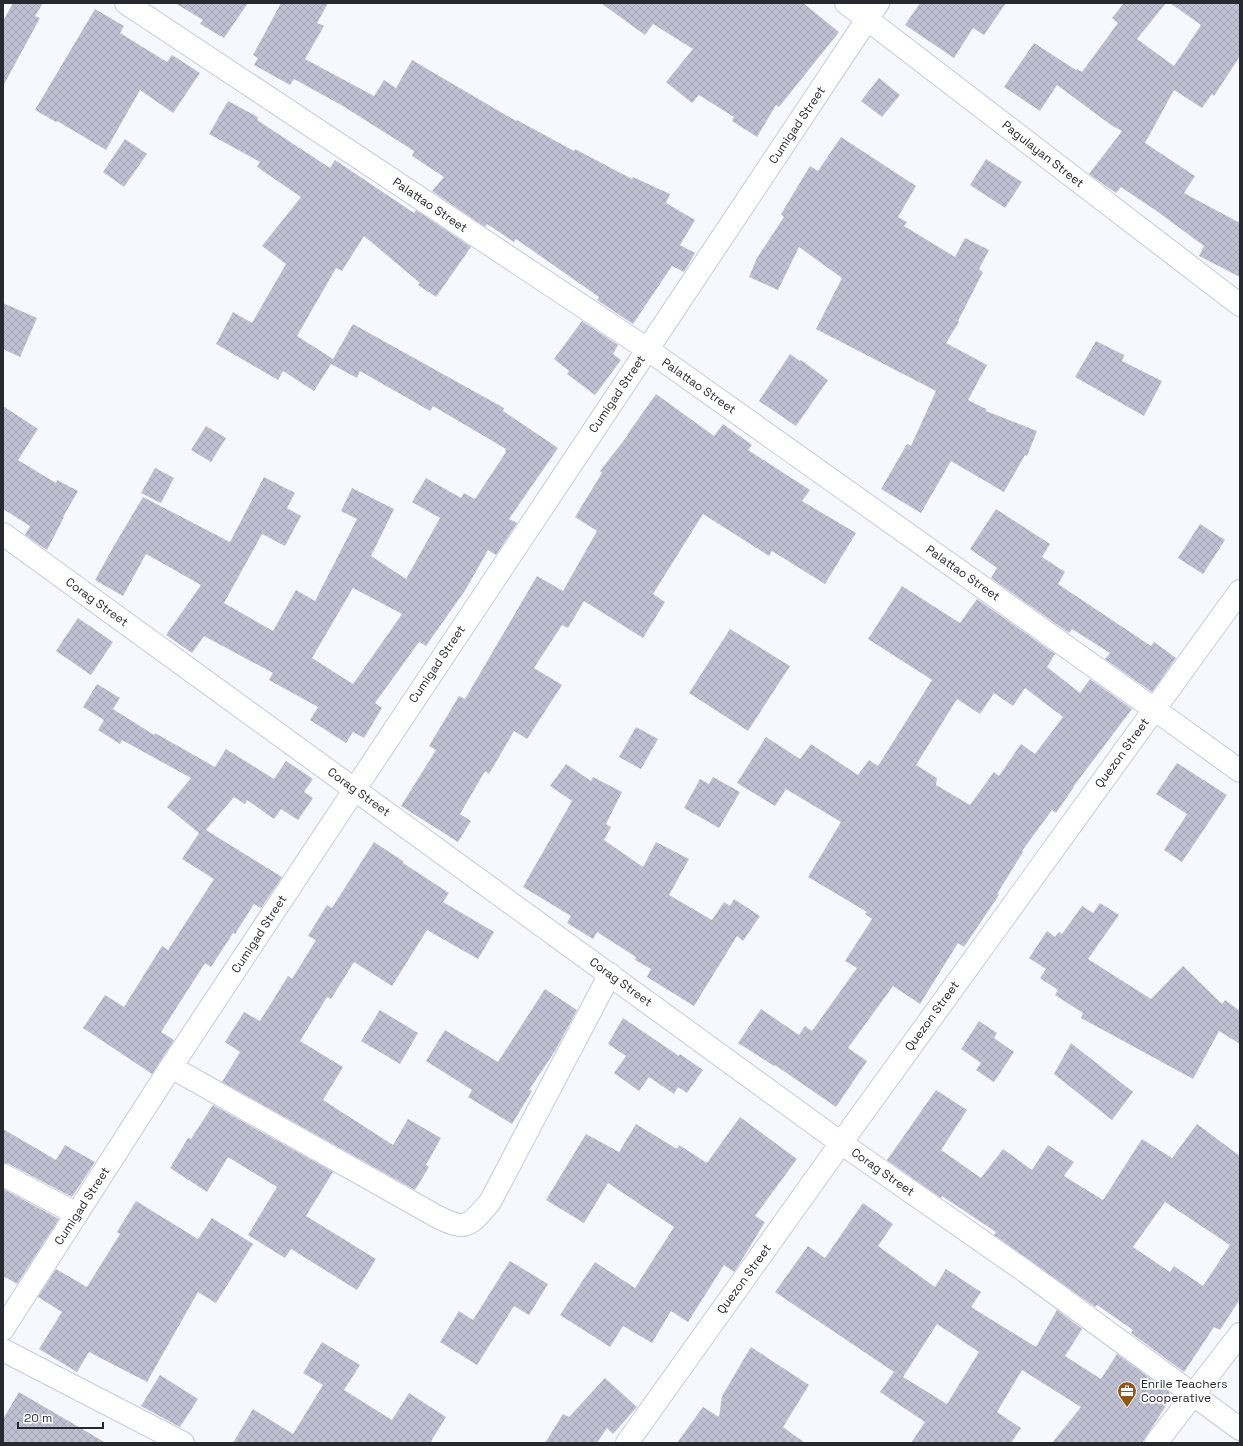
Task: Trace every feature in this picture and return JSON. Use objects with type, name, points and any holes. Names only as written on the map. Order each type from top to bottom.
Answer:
[{"type":"street","name":"Palattao Street","points":[[126,3],[647,349],[1154,708],[1240,771]]},
{"type":"street","name":"Pagulayan Street","points":[[846,3],[873,11],[1240,305]]},
{"type":"street","name":"Cumigad Street","points":[[3,1329],[171,1067],[354,789],[873,11]]},
{"type":"street","name":"Corag Street","points":[[3,534],[841,1143],[1026,1272],[1240,1429]]},
{"type":"street","name":"Quezon Street","points":[[627,1443],[841,1143],[1240,590]]},
{"type":"street","points":[[171,1067],[436,1216],[451,1224],[462,1226],[475,1220],[490,1202],[610,974]]},
{"type":"street","points":[[3,1175],[77,1214]]},
{"type":"street","points":[[1156,1443],[1240,1334]]},
{"type":"street","points":[[3,1350],[183,1443]]},
{"type":"building","points":[[13,3],[43,3],[35,16],[40,18],[3,86],[3,21]]},
{"type":"building","points":[[175,3],[248,3],[224,38],[200,24],[203,20]]},
{"type":"building","points":[[281,3],[328,3],[317,23],[324,26],[305,59],[374,96],[384,80],[396,88],[412,60],[516,121],[517,120],[574,151],[575,149],[632,179],[633,177],[670,194],[666,203],[695,220],[680,245],[695,253],[684,272],[672,266],[633,324],[597,300],[599,297],[516,239],[514,242],[487,224],[485,227],[432,191],[444,177],[412,156],[414,151],[343,106],[294,79],[290,85],[254,65],[258,58],[253,55]]},
{"type":"building","points":[[601,3],[803,3],[839,32],[779,107],[776,105],[757,137],[732,121],[734,117],[699,95],[692,103],[666,82],[693,49],[653,24],[645,35]]},
{"type":"building","points":[[920,3],[1006,3],[984,35],[973,28],[954,58],[905,25]]},
{"type":"building","points":[[1124,3],[1166,3],[1137,39],[1174,66],[1201,25],[1170,3],[1240,3],[1240,56],[1214,96],[1212,94],[1202,108],[1174,90],[1145,143],[1195,176],[1184,193],[1240,223],[1240,277],[1199,256],[1204,246],[1158,212],[1121,187],[1116,193],[1089,174],[1122,131],[1111,125],[1057,85],[1040,111],[1004,87],[1034,43],[1076,70],[1077,69],[1082,72],[1118,23],[1112,18]]},
{"type":"building","points":[[95,9],[124,26],[120,33],[167,62],[172,55],[200,73],[173,113],[140,90],[106,150],[57,121],[56,122],[35,110]]},
{"type":"building","points":[[879,78],[900,95],[882,117],[861,101]]},
{"type":"building","points":[[228,101],[258,117],[257,120],[330,168],[335,160],[414,213],[416,210],[471,247],[436,297],[418,285],[420,283],[364,236],[342,271],[336,268],[297,336],[333,359],[353,324],[504,408],[503,411],[558,448],[509,519],[517,523],[496,555],[488,550],[466,589],[426,646],[419,642],[375,703],[382,708],[364,738],[353,732],[346,743],[310,720],[318,707],[269,680],[273,673],[204,636],[192,653],[166,635],[201,585],[146,554],[123,596],[95,580],[143,497],[230,542],[264,477],[295,493],[287,508],[301,516],[285,546],[262,534],[224,603],[273,631],[296,590],[315,601],[357,519],[341,511],[352,488],[394,509],[371,556],[406,579],[440,518],[412,502],[426,478],[461,498],[464,493],[475,499],[506,452],[506,449],[433,406],[430,411],[360,371],[357,378],[331,364],[314,391],[283,371],[278,380],[216,344],[233,312],[252,323],[286,264],[262,246],[301,197],[257,167],[260,162],[209,134]],"holes":[[[353,588],[402,614],[353,684],[312,658]]]},
{"type":"building","points":[[841,137],[916,186],[898,217],[907,222],[904,226],[955,257],[965,238],[989,250],[979,269],[983,272],[958,321],[959,322],[946,343],[987,365],[968,400],[986,409],[986,411],[1037,431],[1027,456],[1025,455],[1004,492],[951,461],[921,513],[881,489],[907,444],[911,446],[936,391],[816,329],[842,278],[799,247],[778,290],[749,277],[757,258],[784,217],[781,214],[810,166],[818,171]]},
{"type":"building","points":[[125,139],[147,154],[124,187],[103,172]]},
{"type":"building","points":[[986,159],[1022,182],[1005,208],[970,185]]},
{"type":"building","points":[[3,303],[37,318],[20,357],[3,349]]},
{"type":"building","points":[[582,321],[618,345],[613,354],[621,360],[595,395],[567,374],[569,371],[554,359]]},
{"type":"building","points":[[1096,341],[1124,355],[1122,361],[1162,381],[1144,416],[1075,377]]},
{"type":"building","points":[[790,354],[800,361],[801,360],[828,380],[796,426],[759,401]]},
{"type":"building","points":[[656,394],[714,436],[723,424],[752,445],[748,450],[810,490],[802,501],[856,533],[825,584],[772,551],[769,556],[703,514],[653,594],[665,602],[643,638],[584,601],[568,628],[562,625],[534,668],[562,685],[527,739],[514,731],[489,774],[485,771],[460,814],[471,821],[458,842],[401,806],[436,750],[429,746],[459,696],[465,699],[537,576],[563,591],[597,531],[575,517],[602,473],[600,471],[628,435]]},
{"type":"building","points":[[3,406],[38,429],[18,460],[56,483],[57,480],[78,491],[47,550],[25,535],[30,526],[3,509]]},
{"type":"building","points":[[206,426],[226,438],[211,462],[191,450]]},
{"type":"building","points":[[155,468],[174,478],[161,503],[141,493]]},
{"type":"building","points":[[996,509],[1050,544],[1042,557],[1065,572],[1058,584],[1151,646],[1154,642],[1176,658],[1152,692],[1105,659],[1110,653],[1072,629],[1069,633],[991,578],[997,568],[970,549]]},
{"type":"building","points":[[1200,524],[1225,540],[1203,574],[1178,558]]},
{"type":"building","points":[[902,586],[960,623],[977,599],[1055,654],[1047,667],[1080,693],[1090,679],[1132,709],[1073,787],[1056,813],[1052,810],[1022,851],[1023,852],[997,894],[999,895],[964,947],[958,943],[920,1004],[893,986],[848,1048],[867,1061],[836,1107],[775,1065],[774,1066],[738,1043],[761,1009],[799,1035],[805,1026],[812,1031],[857,968],[845,961],[872,919],[865,914],[867,912],[808,877],[841,822],[786,789],[775,806],[737,783],[766,737],[800,759],[811,744],[858,775],[869,760],[878,766],[932,680],[868,639]],"holes":[[[1025,688],[1063,717],[1035,754],[1021,744],[999,776],[994,772],[970,805],[936,785],[937,778],[916,765],[957,699],[980,714],[994,693],[1013,706]]]},
{"type":"building","points":[[78,618],[113,642],[91,675],[56,651]]},
{"type":"building","points":[[730,629],[790,666],[748,731],[689,693]]},
{"type":"building","points":[[97,684],[120,698],[113,709],[154,735],[155,733],[215,767],[226,749],[274,779],[286,761],[313,779],[304,792],[313,798],[298,820],[281,809],[274,819],[247,800],[245,804],[234,797],[206,830],[282,877],[261,908],[254,904],[235,934],[233,933],[211,967],[205,963],[161,1032],[174,1040],[152,1074],[83,1028],[105,995],[124,1007],[162,946],[168,950],[214,879],[182,859],[199,833],[167,807],[191,778],[122,740],[120,744],[98,730],[104,720],[83,707]]},
{"type":"building","points":[[636,727],[658,739],[641,769],[619,757]]},
{"type":"building","points":[[1177,763],[1227,795],[1182,862],[1164,850],[1187,814],[1156,794]]},
{"type":"building","points":[[566,764],[591,781],[593,777],[622,792],[606,824],[611,827],[604,840],[643,867],[656,842],[689,859],[669,895],[712,920],[724,902],[730,906],[734,899],[760,916],[743,941],[737,936],[694,1006],[647,977],[651,969],[635,960],[636,957],[597,932],[593,939],[567,923],[571,916],[523,887],[572,801],[550,786]]},
{"type":"building","points":[[713,777],[740,792],[719,828],[684,808],[700,779],[709,784]]},
{"type":"building","points":[[374,842],[449,893],[443,902],[494,932],[478,959],[427,930],[392,986],[354,962],[331,999],[327,997],[300,1041],[343,1067],[323,1100],[393,1145],[408,1119],[441,1138],[426,1165],[429,1167],[415,1190],[222,1082],[240,1052],[225,1042],[244,1012],[260,1021],[288,976],[292,979],[316,940],[308,936],[327,905],[332,908]]},
{"type":"building","points":[[1100,903],[1119,915],[1088,959],[1151,999],[1183,966],[1222,1004],[1225,1000],[1240,1011],[1240,1044],[1219,1031],[1193,1079],[1081,1018],[1083,1013],[1055,995],[1058,990],[1040,978],[1046,969],[1029,958],[1047,931],[1055,937],[1059,932],[1062,934],[1082,906],[1093,913]]},
{"type":"building","points":[[545,989],[577,1010],[555,1051],[529,1090],[532,1091],[512,1124],[468,1097],[472,1090],[426,1061],[445,1030],[498,1062]]},
{"type":"building","points":[[380,1010],[418,1033],[400,1064],[361,1041]]},
{"type":"building","points":[[623,1018],[679,1056],[680,1054],[703,1070],[687,1093],[678,1087],[674,1094],[649,1077],[639,1091],[614,1073],[626,1056],[608,1044]]},
{"type":"building","points":[[979,1021],[997,1033],[994,1038],[1014,1052],[994,1082],[976,1070],[981,1063],[961,1049]]},
{"type":"building","points":[[1071,1043],[1133,1092],[1112,1120],[1054,1074]]},
{"type":"building","points":[[936,1090],[967,1110],[941,1150],[981,1178],[1003,1149],[1032,1170],[1048,1145],[1074,1162],[1064,1176],[1103,1200],[1142,1139],[1172,1158],[1197,1124],[1240,1156],[1240,1299],[1220,1330],[1214,1327],[1184,1372],[1131,1333],[1133,1330],[1097,1305],[1095,1307],[994,1235],[996,1232],[942,1196],[941,1198],[887,1160]],"holes":[[[1165,1202],[1230,1245],[1203,1286],[1174,1266],[1170,1272],[1133,1247]]]},
{"type":"building","points":[[213,1105],[333,1172],[306,1216],[376,1259],[357,1290],[291,1249],[285,1258],[248,1235],[277,1187],[228,1157],[207,1192],[170,1168],[188,1138],[191,1139]]},
{"type":"building","points":[[740,1117],[797,1159],[755,1216],[765,1222],[734,1272],[724,1265],[688,1322],[671,1311],[652,1343],[623,1326],[610,1347],[560,1315],[595,1262],[635,1288],[674,1227],[608,1183],[584,1223],[546,1200],[586,1134],[619,1152],[636,1124],[677,1149],[679,1145],[707,1163]]},
{"type":"building","points":[[3,1129],[56,1160],[65,1145],[95,1162],[72,1197],[9,1164],[3,1163]]},
{"type":"building","points":[[3,1189],[59,1219],[17,1284],[3,1276]]},
{"type":"building","points":[[136,1201],[198,1239],[212,1218],[253,1244],[216,1303],[198,1292],[147,1382],[89,1352],[77,1372],[39,1349],[62,1312],[38,1297],[56,1269],[87,1287],[120,1234],[117,1232]]},
{"type":"building","points":[[863,1203],[893,1224],[878,1246],[935,1287],[946,1269],[981,1292],[971,1307],[1036,1347],[1057,1310],[1082,1329],[1065,1356],[1101,1379],[1117,1354],[1170,1393],[1166,1399],[1169,1401],[1142,1443],[1052,1443],[1081,1407],[1022,1370],[997,1412],[1021,1428],[1011,1443],[911,1443],[925,1422],[880,1392],[894,1372],[775,1292],[808,1246],[825,1258]],"holes":[[[937,1324],[979,1352],[947,1404],[903,1377]]]},
{"type":"building","points":[[510,1261],[548,1284],[529,1315],[514,1306],[477,1365],[440,1342],[459,1311],[473,1320]]},
{"type":"building","points":[[322,1342],[360,1365],[344,1390],[392,1420],[409,1393],[446,1417],[430,1443],[233,1443],[253,1409],[293,1434],[323,1385],[303,1373]]},
{"type":"building","points":[[751,1347],[809,1385],[783,1427],[805,1443],[677,1443],[703,1407],[719,1417],[722,1396]]},
{"type":"building","points":[[160,1375],[198,1399],[180,1427],[141,1406]]},
{"type":"building","points":[[605,1378],[637,1407],[613,1434],[607,1428],[597,1443],[545,1443],[563,1414],[569,1417]]},
{"type":"building","points":[[19,1392],[106,1443],[3,1443],[3,1419]]},
{"type":"place","name":"Enrile Teachers Cooperative","points":[[1127,1408]]}]
